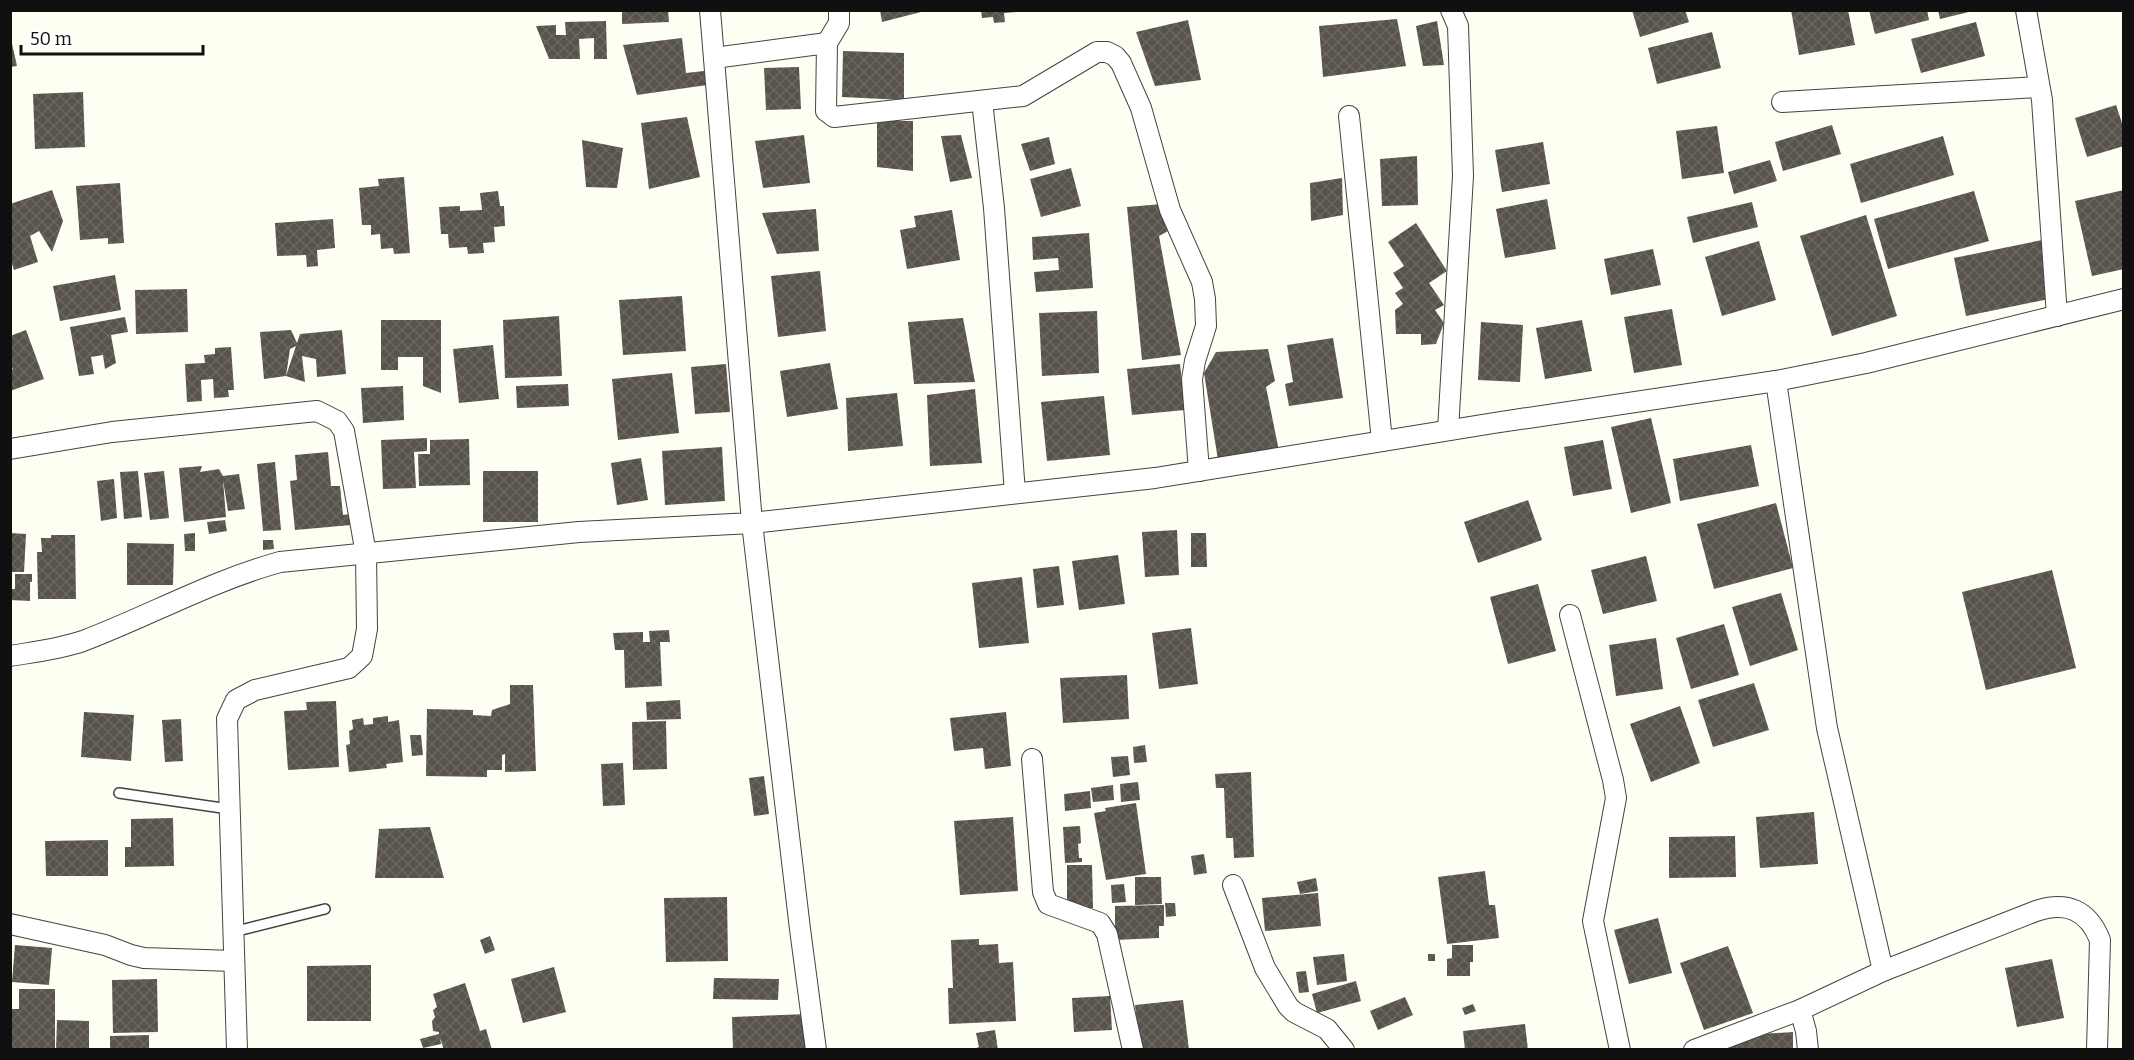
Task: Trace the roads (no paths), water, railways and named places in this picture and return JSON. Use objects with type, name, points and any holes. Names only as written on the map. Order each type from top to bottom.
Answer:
[{"type":"street","points":[[710,10],[752,523],[816,1050]]},
{"type":"street","points":[[839,10],[839,23],[827,43],[826,111],[834,117],[1023,96],[1097,52],[1107,52],[1121,63],[1141,108],[1170,210],[1202,282],[1206,326],[1192,379],[1199,471]]},
{"type":"street","points":[[1448,430],[1463,176],[1458,26],[1451,10]]},
{"type":"street","points":[[2026,10],[2039,87],[2057,316]]},
{"type":"street","points":[[714,58],[827,43]]},
{"type":"street","points":[[1782,102],[2039,87]]},
{"type":"street","points":[[982,101],[994,208],[1015,493]]},
{"type":"street","points":[[1349,116],[1382,441]]},
{"type":"street","points":[[10,656],[40,652],[81,642],[242,572],[280,562],[579,532],[752,523],[1155,478],[1448,430],[1776,381],[1866,363],[2124,298]]},
{"type":"street","points":[[1776,381],[1827,728],[1882,971]]},
{"type":"street","points":[[10,449],[112,432],[317,411],[337,421],[344,431],[366,554],[367,629],[362,656],[349,668],[255,690],[236,700],[227,719],[237,1050]]},
{"type":"street","points":[[1570,615],[1616,798],[1593,921],[1620,1050]]},
{"type":"street","points":[[1032,759],[1043,892],[1048,904],[1101,923],[1107,934],[1133,1050]]},
{"type":"street","points":[[1233,885],[1264,968],[1288,1006],[1294,1012],[1327,1029],[1344,1050]]},
{"type":"street","points":[[1694,1050],[1800,1010],[1882,971],[2049,907],[2062,907],[2075,910],[2091,923],[2100,940],[2097,1050]]},
{"type":"street","points":[[10,924],[105,945],[144,958],[234,961]]},
{"type":"street","points":[[1800,1010],[1808,1050]]},
{"type":"lane","points":[[119,793],[229,809]]},
{"type":"lane","points":[[233,932],[325,909]]}]
